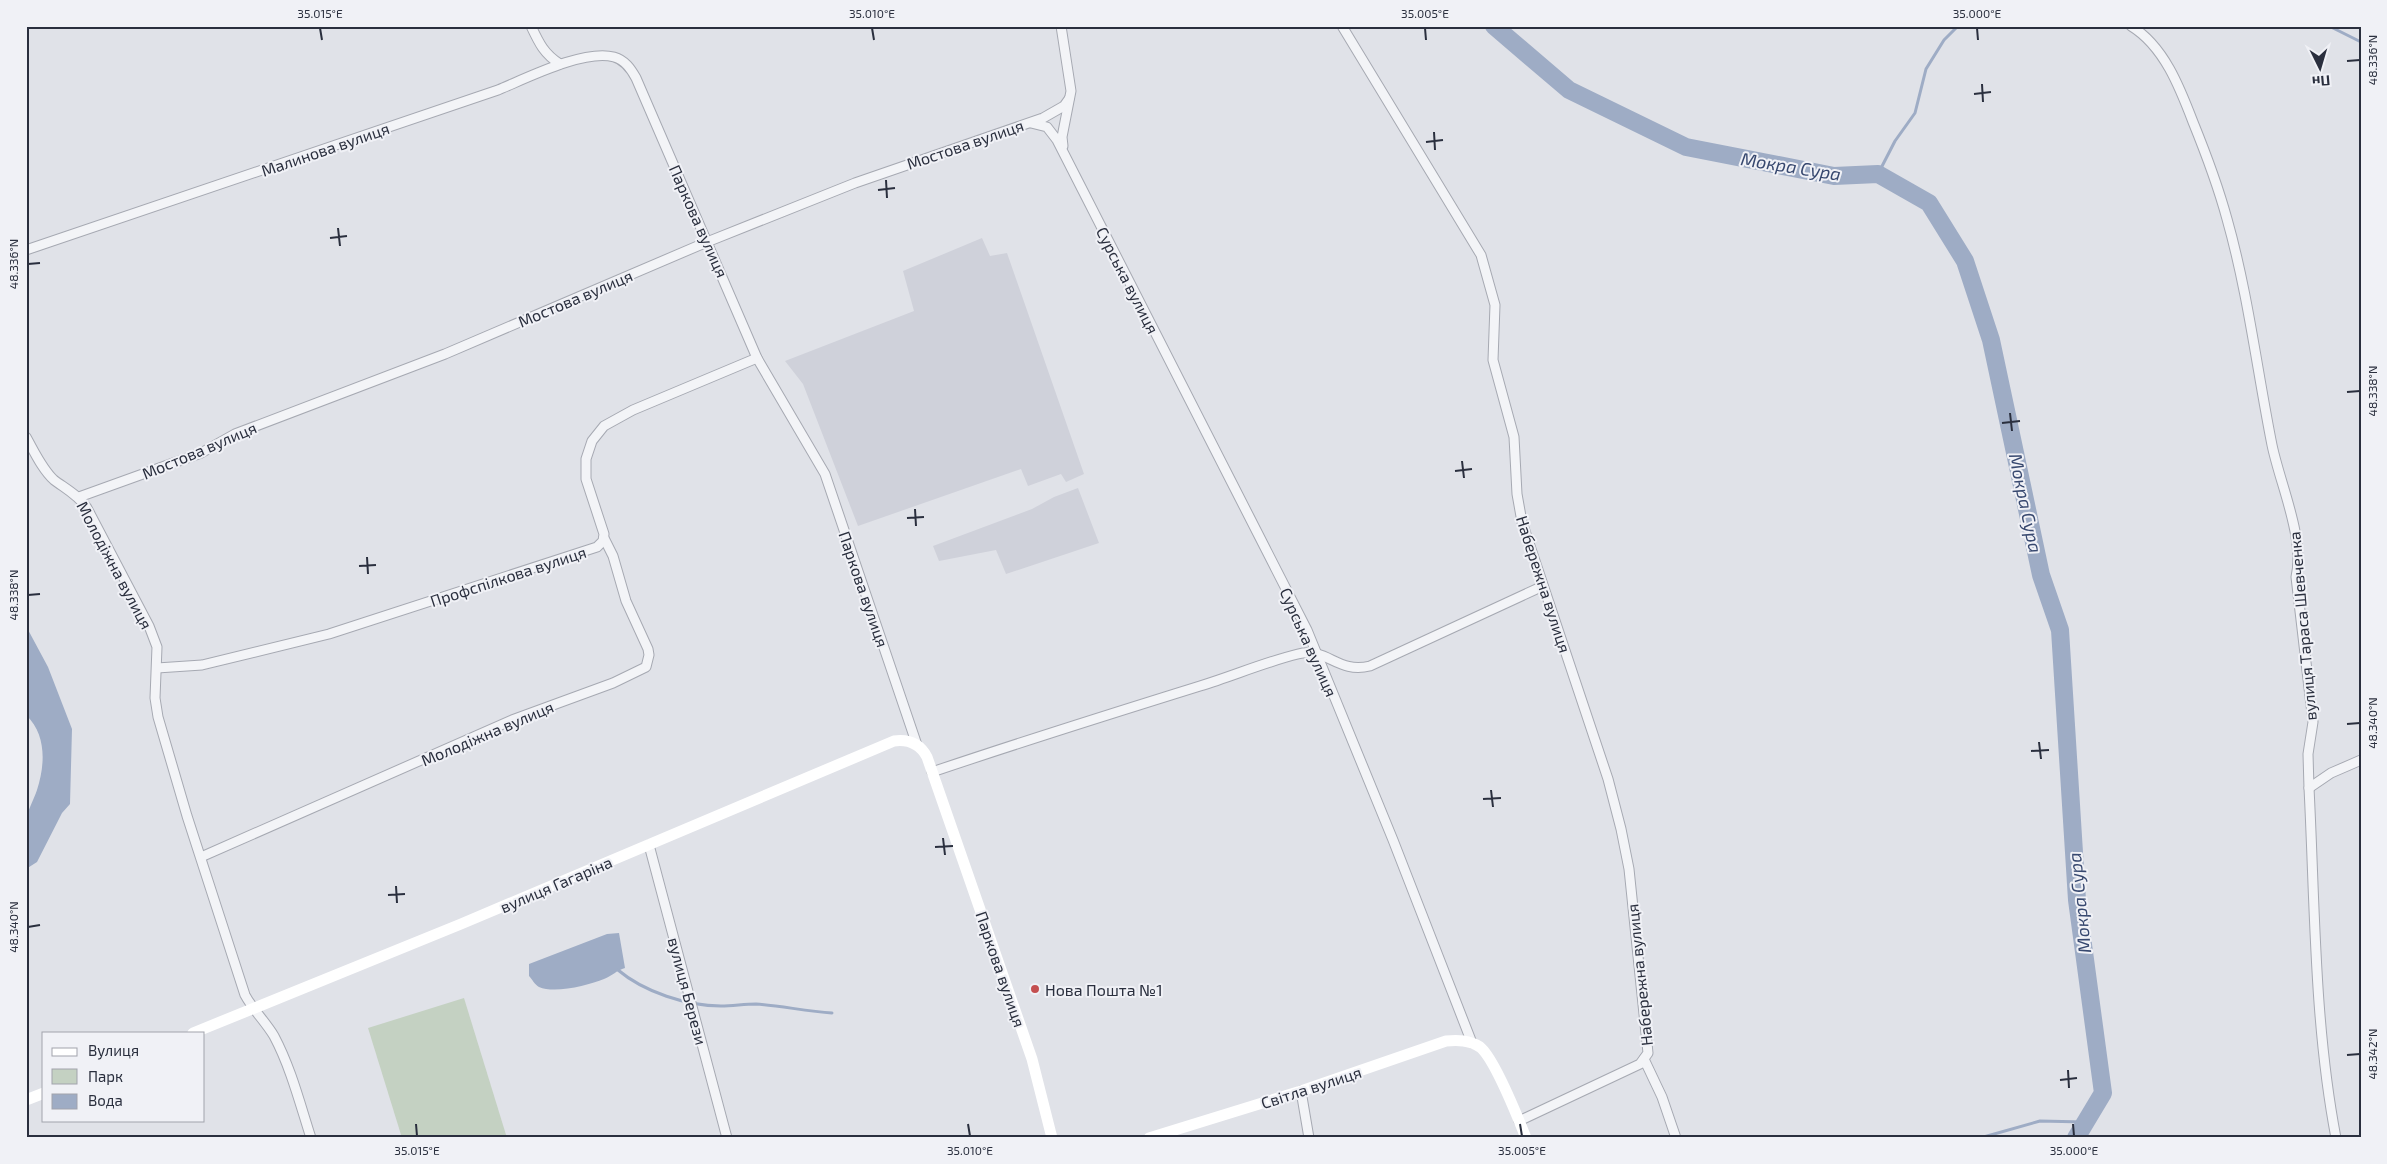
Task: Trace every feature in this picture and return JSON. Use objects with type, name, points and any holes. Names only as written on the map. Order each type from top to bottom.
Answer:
[{"type":"street","points":[[531,26],[540,47],[549,57],[560,64]]},
{"type":"street","name":"Сурська вулиця","points":[[1061,26],[1071,82],[1062,137],[1065,157]]},
{"type":"street","name":"Набережна вулиця","points":[[1342,26],[1481,255],[1495,305],[1493,360],[1514,437],[1517,494],[1522,522],[1608,779],[1621,829],[1628,869],[1648,1047],[1644,1059],[1662,1097],[1676,1138]]},
{"type":"street","name":"вулиця Тараса Шевченка","points":[[2131,26],[2150,40],[2161,54],[2185,102],[2208,158],[2228,219],[2251,327],[2272,447],[2290,511],[2299,563],[2296,577],[2312,722],[2308,754],[2309,788],[2322,1036],[2336,1138]]},
{"type":"street","name":"Малинова вулиця","points":[[26,250],[498,90],[560,64],[601,56],[614,57],[624,62]]},
{"type":"street","name":"Паркова вулиця","points":[[624,62],[636,78],[757,358],[825,474],[918,745],[927,757],[1032,1059],[1052,1138]]},
{"type":"street","name":"Мостова вулиця","points":[[79,497],[201,453],[235,434],[445,354],[707,242],[855,184],[1054,113],[1064,106],[1069,99]]},
{"type":"street","name":"Сурська вулиця","points":[[1024,124],[1032,122],[1047,128],[1053,133],[1307,630],[1393,840],[1472,1043],[1488,1056],[1526,1138]]},
{"type":"street","name":"Профспілкова вулиця","points":[[157,668],[202,664],[330,634],[593,549],[601,544],[604,538],[586,479],[586,459],[592,441],[604,426],[633,410],[757,358]]},
{"type":"street","name":"Молодіжна вулиця","points":[[26,437],[53,479],[79,497],[87,508],[150,626],[157,647],[156,698],[158,717],[201,857],[245,995],[252,1009],[262,1017],[285,1059],[311,1138]]},
{"type":"street","name":"Молодіжна вулиця","points":[[201,857],[512,720],[613,683],[646,667],[649,661],[648,649],[626,601],[613,556],[604,538]]},
{"type":"street","points":[[932,772],[1050,732],[1298,654],[1316,653],[1348,668],[1370,666],[1543,586]]},
{"type":"street","name":"вулиця Гагаріна","points":[[195,1032],[649,845],[894,741],[905,739],[918,745]]},
{"type":"street","points":[[2309,788],[2331,773],[2361,760]]},
{"type":"street","name":"вулиця Берези","points":[[649,845],[727,1138]]},
{"type":"street","name":"Світла вулиця","points":[[1149,1138],[1301,1091],[1446,1041],[1459,1040],[1472,1043]]},
{"type":"street","points":[[1519,1121],[1640,1064],[1644,1059]]},
{"type":"street","points":[[1301,1091],[1309,1138]]},
{"type":"street","points":[[26,1100],[42,1094]]},
{"type":"shaded area","points":[[982,238],[990,256],[1007,253],[1084,474],[1066,482],[1061,474],[1028,486],[1021,469],[858,526],[803,384],[785,361],[914,311],[903,271]]},
{"type":"shaded area","points":[[1078,488],[1099,543],[1006,574],[996,550],[939,561],[933,546],[1032,509],[1054,497]]},
{"type":"green space","points":[[464,998],[507,1138],[402,1138],[368,1028]]},
{"type":"water","points":[[26,626],[48,667],[72,729],[70,804],[62,813],[37,862],[26,869],[26,819],[40,780],[43,761],[38,732],[26,715]]},
{"type":"water","points":[[619,933],[625,968],[607,978],[581,986],[554,990],[539,987],[529,976],[529,964],[607,934]]},
{"type":"waterway","name":"Мокра Сура","points":[[1494,26],[1569,90],[1686,147],[1834,176],[1878,174],[1929,203],[1965,261],[1991,340],[2041,575],[2060,630],[2077,900],[2103,1093],[2076,1138]]},
{"type":"waterway","points":[[1878,174],[1895,141],[1915,113],[1926,69],[1944,40],[1958,26]]},
{"type":"waterway","points":[[2329,26],[2361,42]]},
{"type":"waterway","points":[[618,970],[628,978],[653,991],[694,1003],[721,1006],[756,1004],[832,1013]]},
{"type":"waterway","points":[[1980,1138],[2040,1121],[2084,1122]]},
{"type":"place","name":"Нова Пошта №1","points":[[1035,989]]}]
